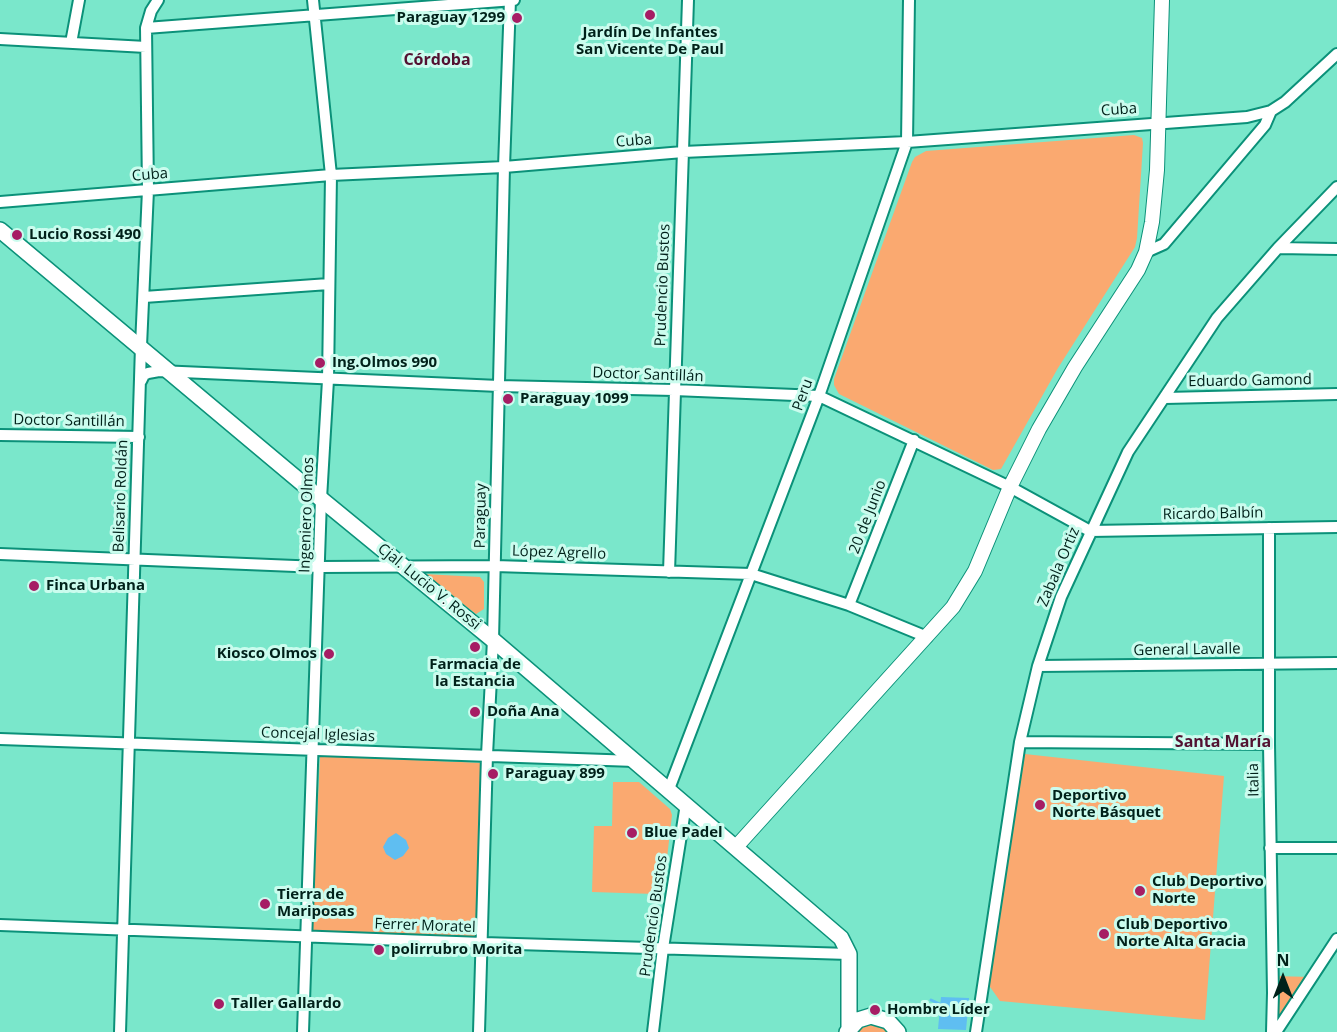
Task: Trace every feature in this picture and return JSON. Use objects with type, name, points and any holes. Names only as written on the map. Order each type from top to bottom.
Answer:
[{"type":"main road","name":"Cjal. Lucio V. Rossi","points":[[0,230],[669,789],[841,938],[850,961]]},
{"type":"main road","points":[[850,961],[855,994],[863,1008],[871,1016],[888,1021],[899,1031]]},
{"type":"main road","points":[[848,1031],[850,961]]},
{"type":"main road","points":[[848,1031],[858,1020],[871,1016]]},
{"type":"street","points":[[71,43],[79,0]]},
{"type":"street","name":"Belisario Roldán","points":[[120,1032],[141,346],[148,190],[146,28],[151,11],[158,0]]},
{"type":"street","name":"Ingeniero Olmos","points":[[303,1032],[321,499],[328,380],[331,175],[313,0]]},
{"type":"street","points":[[146,28],[511,0]]},
{"type":"street","name":"Paraguay","points":[[479,1032],[493,640],[504,167],[511,0]]},
{"type":"street","name":"Prudencio Bustos","points":[[669,572],[688,0]]},
{"type":"street","name":"Peru","points":[[669,789],[819,396],[907,142],[909,0]]},
{"type":"street","points":[[736,847],[953,607],[975,571],[1010,487],[1039,429],[1075,368],[1129,285],[1146,252],[1152,222],[1159,122],[1162,0]]},
{"type":"street","points":[[0,39],[146,47]]},
{"type":"street","points":[[1146,252],[1164,244],[1264,125],[1271,111],[1285,102],[1337,54]]},
{"type":"street","name":"Cuba","points":[[0,202],[331,175],[504,167],[684,152],[907,142],[1247,117],[1271,111]]},
{"type":"street","name":"Zabala Ortiz","points":[[976,1032],[1020,742],[1038,666],[1061,597],[1128,452],[1217,318],[1337,187]]},
{"type":"street","points":[[1278,249],[1337,249]]},
{"type":"street","points":[[144,297],[329,284]]},
{"type":"street","name":"Doctor Santillán","points":[[141,381],[148,373],[172,372],[328,380],[819,396],[1010,487],[1090,531]]},
{"type":"street","name":"Eduardo Gamond","points":[[1165,398],[1337,394]]},
{"type":"street","name":"Doctor Santillán","points":[[0,435],[139,437]]},
{"type":"street","name":"20 de Junio","points":[[849,605],[914,440]]},
{"type":"street","name":"Ricardo Balbín","points":[[1090,531],[1337,527]]},
{"type":"street","name":"Italia","points":[[1269,528],[1272,1032]]},
{"type":"street","name":"López Agrello","points":[[0,554],[320,567],[495,566],[751,574],[849,605],[927,637]]},
{"type":"street","name":"General Lavalle","points":[[1038,666],[1337,663]]},
{"type":"street","name":"Concejal Iglesias","points":[[0,739],[636,761]]},
{"type":"street","points":[[1020,742],[1269,744]]},
{"type":"street","name":"Prudencio Bustos","points":[[654,1032],[663,948],[686,804]]},
{"type":"street","points":[[1270,848],[1337,848]]},
{"type":"street","name":"Ferrer Moratel","points":[[0,925],[663,948],[850,961]]},
{"type":"street","points":[[1276,1032],[1337,939]]},
{"type":"shaded area","points":[[1134,135],[1142,138],[1143,143],[1135,247],[1058,368],[1001,469],[993,470],[839,394],[834,385],[834,379],[915,157],[926,151]]},
{"type":"shaded area","points":[[424,574],[480,577],[484,582],[484,609],[476,614]]},
{"type":"shaded area","name":"Club Deportivo Norte Alta Gracia","points":[[1025,754],[1224,776],[1205,1020],[1000,1001],[988,984]]},
{"type":"shaded area","points":[[320,756],[483,763],[476,938],[312,931]]},
{"type":"shaded area","name":"Blue Padel","points":[[613,782],[639,782],[670,809],[672,815],[667,858],[663,858],[659,889],[656,888],[655,894],[592,892],[594,826],[612,826]]},
{"type":"shaded area","points":[[1273,976],[1312,977],[1272,1031]]},
{"type":"shaded area","points":[[868,1020],[894,1032],[851,1032]]},
{"type":"water","points":[[396,833],[406,840],[409,848],[403,856],[395,860],[386,854],[383,847],[388,838]]},
{"type":"water","points":[[941,997],[969,998],[966,1030],[938,1029]]},
{"type":"waterway","points":[[931,1000],[942,1005]]},
{"type":"place","name":"Jardín De Infantes San Vicente De Paul","points":[[650,15]]},
{"type":"place","name":"Paraguay 1299","points":[[517,18]]},
{"type":"place","name":"Lucio Rossi 490","points":[[17,235]]},
{"type":"place","name":"Ing.Olmos 990","points":[[320,363]]},
{"type":"place","name":"Paraguay 1099","points":[[508,399]]},
{"type":"place","name":"Finca Urbana","points":[[34,586]]},
{"type":"place","name":"Farmacia de la Estancia","points":[[475,647]]},
{"type":"place","name":"Kiosco Olmos","points":[[329,654]]},
{"type":"place","name":"Doña Ana","points":[[475,712]]},
{"type":"place","name":"Paraguay 899","points":[[493,774]]},
{"type":"place","name":"Deportivo Norte Básquet","points":[[1040,805]]},
{"type":"place","name":"Blue Padel","points":[[632,833]]},
{"type":"place","name":"Club Deportivo Norte","points":[[1140,891]]},
{"type":"place","name":"Tierra de Mariposas","points":[[265,904]]},
{"type":"place","name":"Club Deportivo Norte Alta Gracia","points":[[1104,934]]},
{"type":"place","name":"polirrubro Morita","points":[[379,950]]},
{"type":"place","name":"Taller Gallardo","points":[[219,1004]]},
{"type":"place","name":"Hombre Líder","points":[[875,1010]]},
{"type":"district","name":"Córdoba","points":[[437,60]]},
{"type":"district","name":"Santa María","points":[[1223,742]]}]
